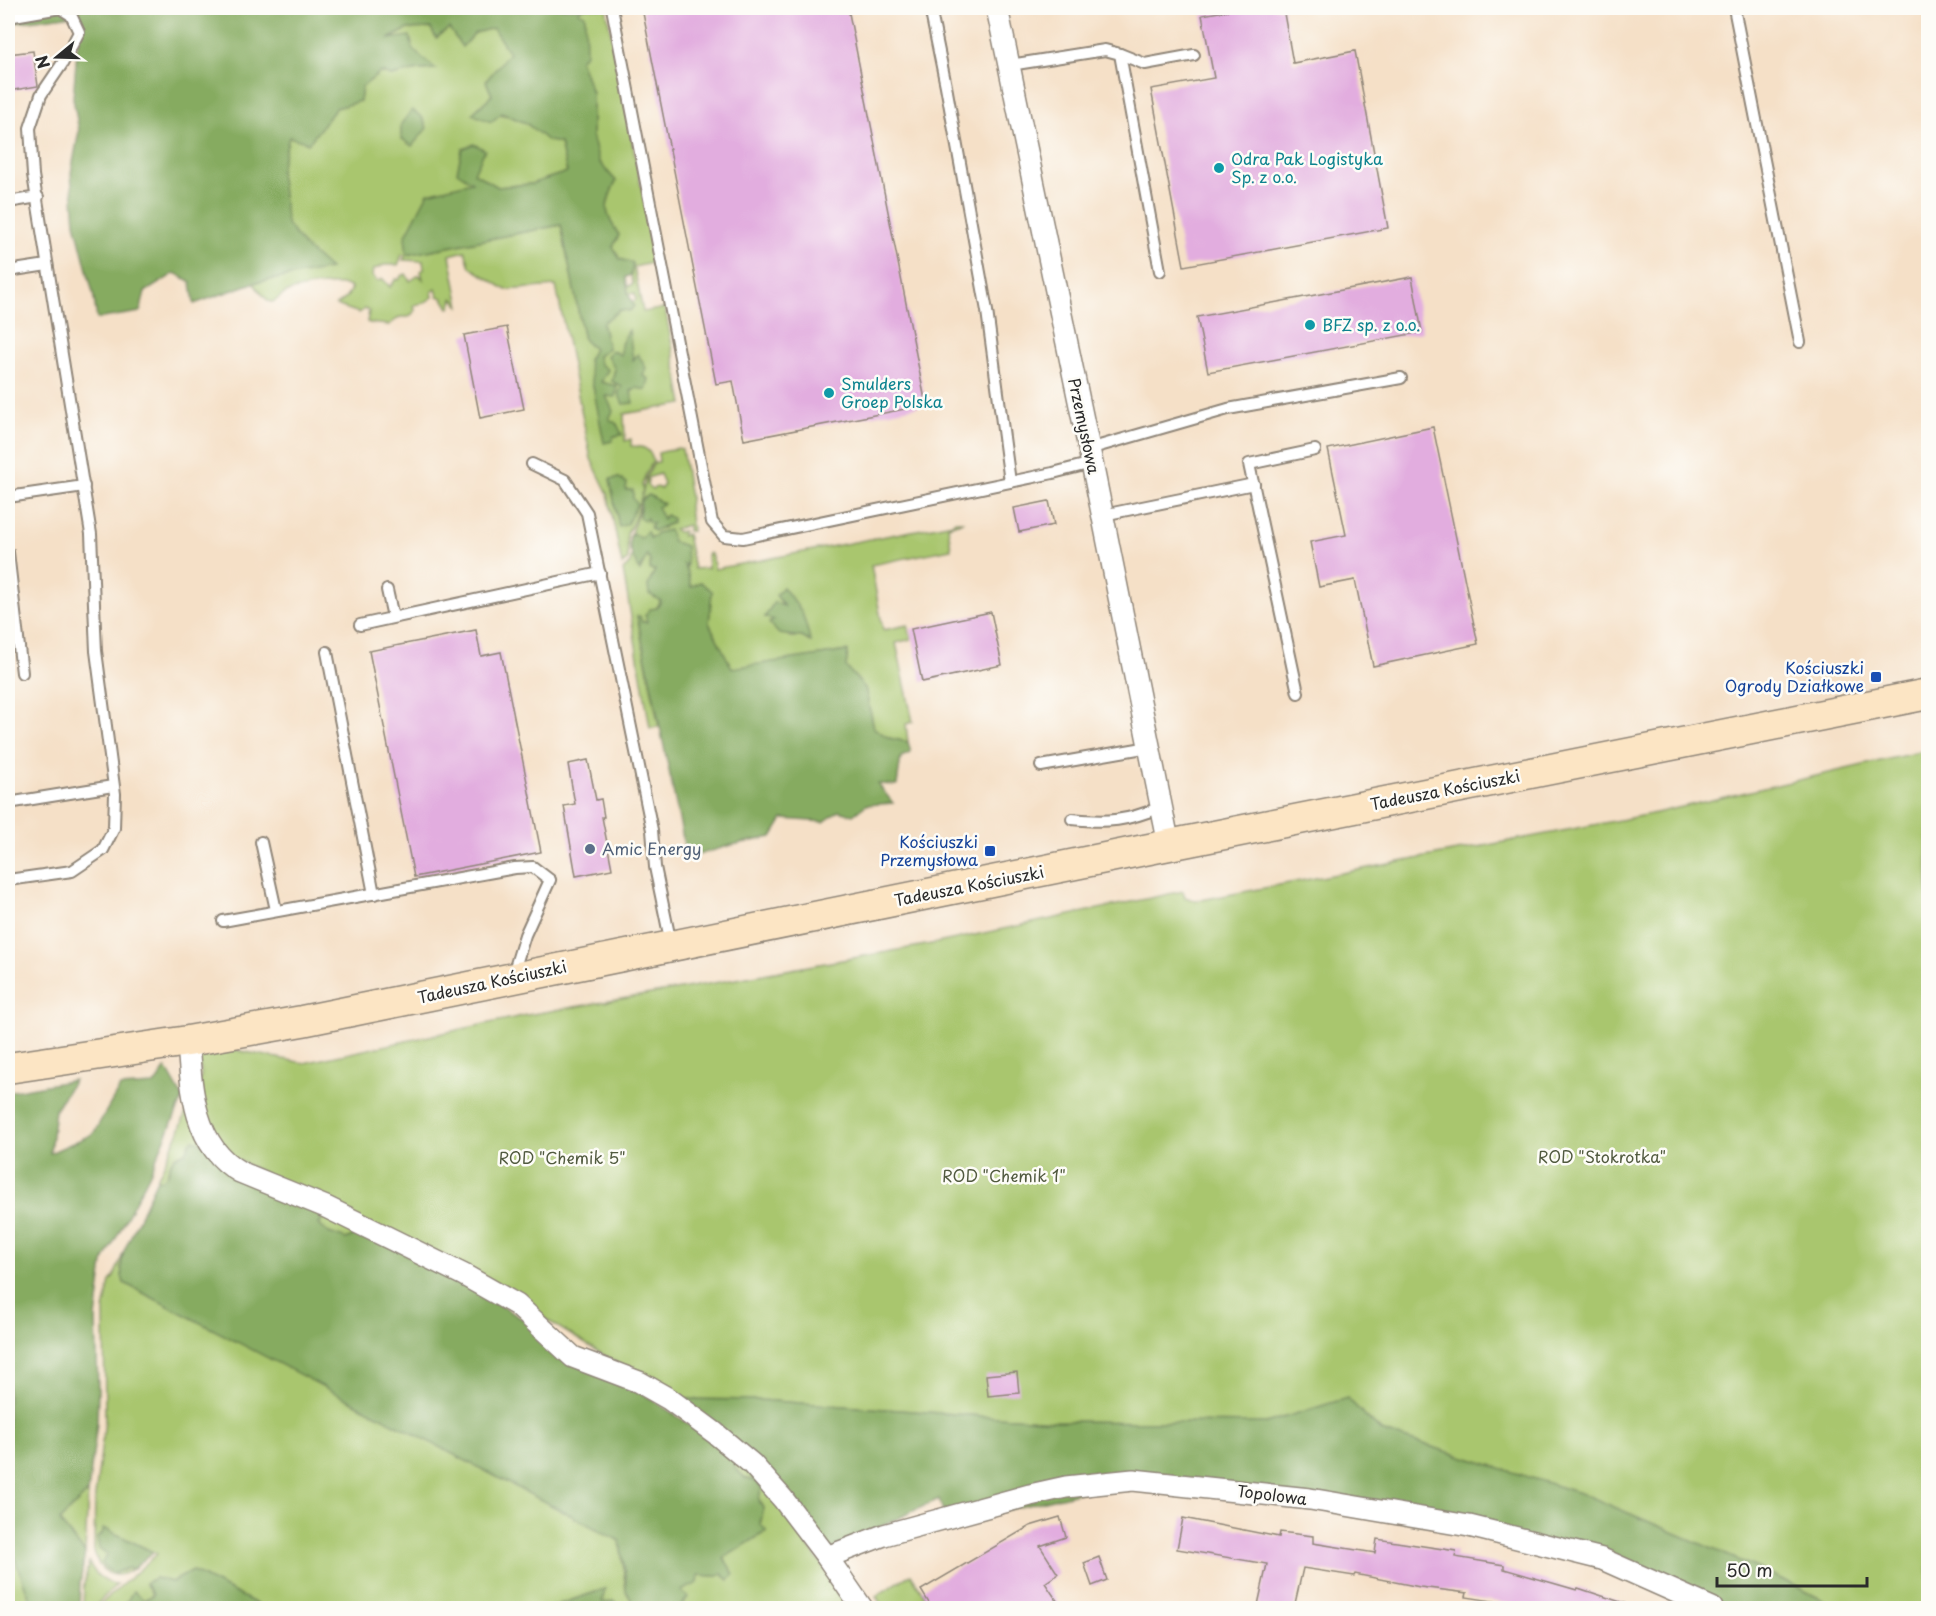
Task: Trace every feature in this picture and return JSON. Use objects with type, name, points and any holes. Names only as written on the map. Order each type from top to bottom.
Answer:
[{"type":"main road","name":"Tadeusza Kościuszki","points":[[8,1068],[302,1021],[671,945],[1929,694]]},
{"type":"street","name":"Przemysłowa","points":[[997,8],[1091,456],[1169,845]]},
{"type":"street","points":[[188,1041],[190,1075],[200,1122],[211,1148],[227,1165],[342,1215],[464,1275],[517,1305],[573,1357],[639,1383],[669,1399],[752,1464],[783,1499],[862,1608]]},
{"type":"street","name":"Topolowa","points":[[827,1557],[884,1535],[1030,1495],[1066,1487],[1133,1480],[1310,1499],[1469,1526],[1602,1559],[1712,1608]]},
{"type":"lane","points":[[8,17],[60,8],[71,15],[79,32],[62,64],[41,95],[30,128],[33,175],[90,534],[96,651],[113,786],[114,828],[103,850],[72,871],[8,880]]},
{"type":"lane","points":[[612,8],[712,522],[724,536],[743,538],[1010,482],[1228,409],[1401,378]]},
{"type":"lane","points":[[930,8],[987,311],[1010,482]]},
{"type":"lane","points":[[1734,8],[1800,342]]},
{"type":"lane","points":[[1010,65],[1105,50],[1145,64],[1194,55]]},
{"type":"lane","points":[[1120,54],[1160,271]]},
{"type":"lane","points":[[8,202],[38,197]]},
{"type":"lane","points":[[8,271],[47,265]]},
{"type":"lane","points":[[1298,693],[1249,464],[1316,450]]},
{"type":"lane","points":[[532,464],[565,480],[588,513],[652,830],[655,867],[671,945]]},
{"type":"lane","points":[[1102,515],[1254,484]]},
{"type":"lane","points":[[8,497],[84,486]]},
{"type":"lane","points":[[8,552],[22,673]]},
{"type":"lane","points":[[360,625],[600,573]]},
{"type":"lane","points":[[387,590],[393,617]]},
{"type":"lane","points":[[327,652],[374,894]]},
{"type":"lane","points":[[1041,766],[1149,747]]},
{"type":"lane","points":[[8,803],[113,786]]},
{"type":"lane","points":[[1072,819],[1099,822],[1135,818],[1161,807]]},
{"type":"lane","points":[[261,842],[276,910]]},
{"type":"lane","points":[[223,921],[515,867],[533,867],[550,880],[525,935],[512,978]]},
{"type":"green space","points":[[8,8],[582,8],[578,12],[585,15],[586,53],[580,60],[592,93],[592,136],[599,162],[616,181],[607,203],[610,220],[619,235],[613,247],[620,259],[633,263],[631,275],[626,277],[628,293],[634,306],[630,311],[620,310],[602,323],[608,348],[598,356],[600,364],[608,370],[601,382],[617,386],[615,397],[606,396],[613,411],[609,419],[617,424],[622,435],[614,436],[612,441],[604,443],[588,360],[594,349],[584,340],[561,225],[407,255],[405,237],[428,193],[472,182],[457,172],[462,149],[474,144],[485,150],[474,173],[498,187],[531,184],[567,172],[560,143],[548,141],[526,123],[502,113],[491,122],[472,114],[492,95],[486,81],[509,53],[493,28],[475,33],[462,47],[449,28],[436,38],[431,28],[408,29],[388,39],[410,36],[413,50],[436,69],[390,76],[381,72],[362,87],[360,101],[336,108],[309,143],[289,137],[280,171],[287,224],[304,246],[330,269],[253,283],[194,304],[191,282],[175,273],[145,292],[140,312],[97,319],[93,293],[75,223],[71,173],[79,131],[73,98],[80,14],[8,24]]},
{"type":"green space","points":[[582,8],[606,8],[656,262],[634,267],[643,312],[665,308],[683,404],[624,414],[625,441],[631,439],[631,446],[645,449],[650,453],[653,461],[645,476],[634,520],[627,534],[628,559],[622,565],[608,494],[591,459],[556,286],[506,290],[470,267],[465,251],[450,255],[460,307],[453,298],[449,308],[443,298],[438,296],[436,289],[432,292],[433,297],[424,303],[414,305],[415,311],[409,317],[400,317],[389,325],[371,323],[367,322],[369,311],[365,309],[359,313],[336,305],[350,291],[351,288],[345,285],[301,288],[286,293],[272,302],[268,301],[253,283],[329,269],[304,247],[130,216],[215,104],[308,143],[336,108],[360,101],[362,87],[381,72],[391,76],[435,69],[413,50],[385,41],[408,29],[431,28],[436,38],[449,28],[475,33],[493,28],[510,53],[486,81],[492,95],[473,113],[515,118],[547,138],[560,143],[567,172],[531,184],[498,187],[473,173],[474,144],[472,182],[460,186],[407,254],[561,225],[584,340],[594,349],[588,360],[614,436],[621,435],[609,419],[598,356],[608,348],[602,323],[636,300],[635,293],[629,294],[627,287],[633,284],[631,275],[633,263],[620,259],[613,247],[619,235],[610,220],[607,203],[616,181],[599,162],[592,136],[592,93],[580,60],[577,12]],"holes":[[[402,255],[406,255],[403,260],[423,261],[424,269],[421,271],[423,279],[419,275],[410,281],[406,274],[399,280],[396,279],[390,287],[383,279],[377,281],[372,276],[373,270],[384,265],[398,265]],[[637,355],[643,376],[637,388],[631,392],[612,381],[621,356],[633,361]],[[619,478],[626,483],[619,527],[610,479]]]},
{"type":"green space","points":[[412,110],[422,117],[427,128],[412,146],[401,138],[401,124]]},
{"type":"green space","points":[[629,330],[633,360],[638,354],[646,368],[643,376],[649,379],[646,390],[637,388],[631,391],[633,403],[623,404],[618,393],[622,387],[612,381],[615,369],[607,356],[611,350],[621,355],[621,344]]},
{"type":"green space","points":[[682,449],[690,498],[692,531],[688,531],[688,525],[674,529],[678,532],[683,531],[682,536],[687,534],[694,569],[708,568],[707,555],[709,553],[715,569],[964,521],[948,526],[951,549],[871,565],[883,630],[908,625],[911,639],[896,643],[913,722],[906,724],[908,742],[889,738],[874,728],[865,688],[846,667],[848,651],[732,669],[709,623],[712,591],[691,587],[687,571],[673,542],[656,536],[641,538],[632,534],[629,540],[639,509],[656,529],[663,528],[666,515],[663,519],[656,507],[663,504],[649,496],[641,500],[646,478],[654,463],[659,462],[658,453]],"holes":[[[660,474],[664,484],[661,489],[657,487],[652,489],[647,485],[647,478]],[[785,607],[810,642],[802,637],[790,637],[770,623],[774,621],[765,617]]]},
{"type":"green space","points":[[619,478],[627,483],[626,490],[633,490],[633,498],[637,504],[627,524],[619,527],[610,479]]},
{"type":"green space","points":[[649,495],[664,504],[657,507],[663,519],[666,515],[672,518],[672,523],[653,531],[650,527],[653,523],[648,522],[647,518],[644,521],[639,517],[641,500]]},
{"type":"green space","points":[[669,530],[673,542],[686,546],[687,566],[684,564],[691,587],[700,582],[712,591],[709,623],[732,668],[848,651],[846,667],[865,688],[874,728],[889,738],[908,742],[911,753],[901,757],[897,785],[878,784],[893,803],[866,805],[853,815],[839,811],[824,822],[783,819],[772,837],[732,845],[687,858],[637,616],[640,616],[642,622],[647,622],[645,615],[650,609],[657,608],[661,601],[649,594],[648,586],[655,570],[650,570],[647,555],[640,571],[629,543],[632,533],[641,538],[647,531],[650,538],[656,533]]},
{"type":"green space","points":[[647,554],[655,570],[648,586],[661,601],[647,622],[642,622],[637,616],[659,727],[650,728],[623,570],[630,563],[632,555],[639,570]]},
{"type":"green space","points":[[783,587],[802,612],[811,642],[802,637],[779,634],[769,623],[774,620],[765,617],[774,602],[784,606],[776,595]]},
{"type":"green space","points":[[1928,750],[1928,1608],[1839,1608],[1771,1574],[1586,1495],[1381,1431],[1347,1398],[1266,1423],[1054,1421],[759,1400],[675,1399],[521,1304],[220,1151],[198,1091],[201,1075],[200,1064],[188,1041],[304,1063],[527,1015],[937,943],[1183,891],[1185,897],[1196,901],[1656,813]]},
{"type":"green space","points":[[166,1068],[183,1098],[149,1175],[103,1263],[96,1318],[97,1423],[88,1492],[59,1521],[85,1553],[79,1608],[33,1608],[8,1540],[8,1132],[11,1123],[8,1122],[8,1092],[74,1080],[55,1110],[50,1153],[93,1134],[120,1087],[154,1085]]},
{"type":"green space","points":[[191,1100],[203,1145],[189,1146],[186,1152],[174,1157],[167,1176],[161,1180],[157,1179],[177,1136]]},
{"type":"green space","points":[[193,1140],[326,1211],[319,1225],[329,1233],[346,1239],[359,1233],[425,1259],[627,1383],[737,1456],[735,1468],[745,1478],[762,1483],[759,1500],[764,1508],[760,1524],[767,1531],[724,1558],[734,1574],[729,1580],[722,1574],[699,1575],[698,1583],[681,1591],[688,1597],[679,1608],[636,1608],[626,1591],[620,1541],[124,1283],[121,1267],[124,1251],[157,1179],[161,1180],[167,1176],[172,1161],[176,1156],[186,1152]]},
{"type":"green space","points":[[326,1211],[359,1233],[346,1239],[319,1227]]},
{"type":"green space","points":[[124,1251],[121,1268],[124,1283],[620,1541],[626,1591],[636,1608],[622,1608],[615,1601],[602,1602],[604,1589],[548,1608],[265,1608],[192,1571],[172,1582],[155,1578],[145,1583],[153,1595],[144,1600],[126,1603],[130,1608],[96,1608],[157,1554],[106,1529],[101,1535],[107,1554],[103,1562],[122,1571],[127,1568],[133,1569],[126,1573],[113,1575],[99,1564],[94,1550],[95,1496],[105,1420],[104,1310],[110,1281],[114,1277]]},
{"type":"green space","points":[[1347,1398],[1381,1431],[1586,1495],[1771,1574],[1839,1608],[1712,1608],[1532,1540],[1133,1480],[947,1524],[939,1499],[826,1552],[675,1399],[759,1400],[1054,1421],[1266,1423]]},
{"type":"green space","points":[[737,1456],[745,1461],[854,1608],[679,1608],[687,1598],[681,1591],[699,1575],[722,1574],[729,1580],[734,1574],[723,1558],[760,1525],[764,1508],[745,1478],[735,1468]]},
{"type":"green space","points":[[88,1492],[85,1553],[59,1521]]},
{"type":"green space","points":[[103,1529],[153,1552],[133,1569],[127,1568],[115,1573],[102,1563],[107,1554],[99,1548],[97,1538]]},
{"type":"green space","points":[[8,1540],[33,1608],[8,1608]]},
{"type":"green space","points":[[89,1562],[100,1577],[117,1584],[93,1608],[83,1608],[84,1584]]},
{"type":"green space","points":[[192,1571],[265,1608],[130,1608],[126,1603],[133,1591],[144,1600],[153,1595],[145,1583],[155,1578],[172,1582]]},
{"type":"green space","points":[[911,1574],[932,1608],[883,1608],[876,1596]]},
{"type":"green space","points":[[605,1589],[602,1602],[615,1601],[622,1608],[548,1608]]},
{"type":"building","points":[[642,8],[848,8],[926,405],[744,440],[733,381],[716,384]]},
{"type":"building","points":[[1242,8],[1283,8],[1293,63],[1355,51],[1388,228],[1184,266],[1151,89],[1214,78],[1202,15]]},
{"type":"building","points":[[33,51],[38,86],[8,91],[8,54]]},
{"type":"building","name":"BFZ sp. z o.o.","points":[[1412,277],[1422,332],[1208,372],[1197,317]]},
{"type":"building","points":[[507,327],[524,409],[480,418],[464,335]]},
{"type":"building","points":[[1433,427],[1478,644],[1373,666],[1355,580],[1319,587],[1310,542],[1346,535],[1328,449]]},
{"type":"building","points":[[1049,501],[1054,525],[1019,532],[1014,508]]},
{"type":"building","points":[[991,612],[1002,665],[922,682],[911,629]]},
{"type":"building","points":[[476,630],[481,656],[501,652],[541,852],[414,877],[369,651]]},
{"type":"building","points":[[588,760],[596,800],[601,799],[604,817],[602,817],[612,869],[576,876],[564,806],[575,804],[568,764]]},
{"type":"building","points":[[1017,1372],[1019,1393],[988,1396],[986,1375]]},
{"type":"building","points":[[1060,1517],[1066,1537],[1040,1546],[1058,1574],[1045,1583],[1062,1608],[932,1608],[921,1590],[1030,1526]]},
{"type":"building","points":[[1183,1518],[1279,1537],[1280,1532],[1313,1536],[1313,1543],[1375,1553],[1377,1539],[1456,1551],[1455,1557],[1504,1565],[1504,1569],[1577,1590],[1578,1588],[1630,1605],[1630,1608],[1511,1608],[1512,1604],[1466,1597],[1467,1593],[1420,1587],[1355,1574],[1354,1576],[1303,1568],[1294,1608],[1258,1605],[1267,1564],[1177,1549]]},
{"type":"building","points":[[1099,1557],[1107,1580],[1092,1586],[1084,1563]]},
{"type":"place","name":"Odra Pak Logistyka Sp. z o.o.","points":[[1219,168]]},
{"type":"place","name":"BFZ sp. z o.o.","points":[[1310,325]]},
{"type":"place","name":"Smulders Groep Polska","points":[[829,393]]},
{"type":"place","name":"Kościuszki Ogrody Działkowe","points":[[1876,677]]},
{"type":"place","name":"Amic Energy","points":[[590,849]]},
{"type":"place","name":"Kościuszki Przemysłowa","points":[[990,851]]},
{"type":"park label","name":"ROD \"Stokrotka\"","points":[[1602,1157]]},
{"type":"park label","name":"ROD \"Chemik 5\"","points":[[562,1158]]},
{"type":"park label","name":"ROD \"Chemik 1\"","points":[[1004,1176]]}]
